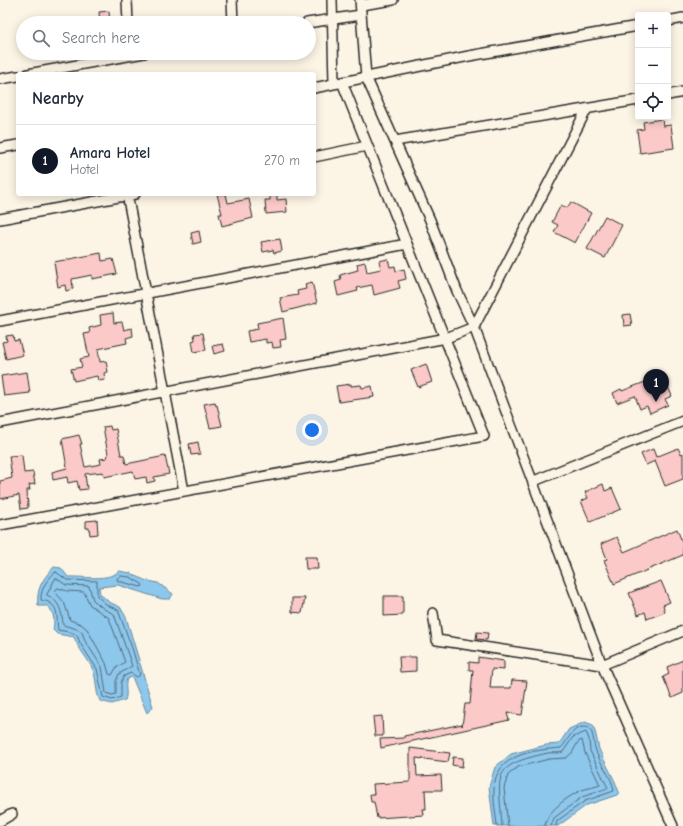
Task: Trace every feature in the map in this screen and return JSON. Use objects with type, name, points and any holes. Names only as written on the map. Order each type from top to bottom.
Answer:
[{"type":"street","points":[[127,0],[128,16]]},
{"type":"street","points":[[232,0],[233,16]]},
{"type":"street","points":[[0,525],[484,436],[446,338],[367,146],[338,82],[332,0]]},
{"type":"street","points":[[393,0],[360,2],[366,77],[430,220],[457,291],[474,327],[534,481],[602,665],[673,826]]},
{"type":"street","points":[[316,21],[361,15]]},
{"type":"street","points":[[671,20],[683,18]]},
{"type":"street","points":[[316,88],[469,56],[635,27]]},
{"type":"street","points":[[38,72],[99,60]]},
{"type":"street","points":[[0,79],[16,76]]},
{"type":"street","points":[[671,94],[683,92]]},
{"type":"street","points":[[395,141],[635,101]]},
{"type":"street","points":[[0,423],[446,338],[474,327],[587,109]]},
{"type":"street","points":[[0,148],[16,145]]},
{"type":"street","points":[[316,157],[367,146]]},
{"type":"street","points":[[0,219],[124,196]]},
{"type":"street","points":[[129,196],[145,294],[184,490]]},
{"type":"street","points":[[0,321],[407,244]]},
{"type":"street","points":[[534,481],[683,421]]},
{"type":"street","points":[[433,613],[437,640],[602,665],[683,631]]},
{"type":"street","points":[[0,821],[12,814]]},
{"type":"water","points":[[54,567],[61,568],[68,577],[95,578],[108,576],[119,571],[131,573],[144,580],[158,583],[173,594],[170,599],[162,599],[118,585],[99,587],[100,594],[109,602],[120,607],[126,617],[153,707],[147,713],[132,677],[127,679],[126,682],[125,700],[112,704],[100,701],[93,670],[74,637],[57,634],[53,630],[54,620],[52,611],[48,606],[38,606],[38,595],[43,580]]},
{"type":"water","points":[[585,722],[593,725],[599,749],[619,792],[617,795],[587,805],[558,826],[494,826],[489,787],[495,767],[511,754],[546,745],[559,744],[569,729]]},
{"type":"building","points":[[109,11],[109,16],[99,16],[99,12]]},
{"type":"building","points":[[662,120],[663,126],[671,125],[674,148],[640,153],[637,130],[644,129],[643,122]]},
{"type":"building","points":[[218,196],[226,196],[228,203],[249,199],[253,218],[222,226],[219,214],[222,214]]},
{"type":"building","points":[[270,196],[277,196],[277,200],[286,199],[287,212],[266,214],[265,200],[270,200]]},
{"type":"building","points":[[571,202],[591,213],[575,243],[554,232],[558,225],[552,222],[561,205],[567,208]]},
{"type":"building","points":[[605,216],[622,225],[605,258],[587,249]]},
{"type":"building","points":[[199,231],[201,242],[193,244],[191,233]]},
{"type":"building","points":[[280,239],[282,251],[274,253],[273,250],[263,252],[261,242]]},
{"type":"building","points":[[101,253],[102,261],[113,259],[117,274],[92,279],[92,275],[72,279],[73,289],[66,291],[65,285],[58,287],[54,262]]},
{"type":"building","points":[[388,259],[390,267],[395,266],[396,271],[404,269],[406,279],[398,281],[400,288],[374,295],[372,285],[357,288],[358,291],[338,296],[335,282],[341,280],[340,275],[358,270],[357,264],[365,262],[367,272],[381,269],[379,261]]},
{"type":"building","points":[[312,282],[317,303],[283,312],[280,298],[298,295],[297,291],[306,289],[305,284]]},
{"type":"building","points":[[113,313],[114,323],[122,322],[124,330],[132,328],[133,336],[126,338],[127,343],[98,349],[100,362],[106,361],[108,372],[104,373],[105,380],[98,381],[97,376],[74,381],[71,369],[82,367],[80,359],[89,357],[84,334],[90,333],[89,328],[101,325],[100,315]]},
{"type":"building","points":[[630,314],[632,325],[624,326],[623,315]]},
{"type":"building","points":[[283,318],[286,339],[280,340],[281,347],[273,348],[272,342],[266,343],[266,339],[249,342],[247,331],[258,329],[257,323]]},
{"type":"building","points":[[203,333],[206,350],[194,352],[192,341],[195,340],[194,334]]},
{"type":"building","points":[[13,335],[14,341],[19,340],[23,355],[6,359],[2,342],[7,341],[6,336]]},
{"type":"building","points":[[223,344],[225,351],[214,354],[212,346]]},
{"type":"building","points":[[426,364],[432,382],[418,387],[411,370]]},
{"type":"building","points":[[27,372],[30,393],[4,396],[1,376]]},
{"type":"building","points":[[663,375],[672,396],[665,399],[668,405],[650,413],[647,406],[640,409],[635,396],[617,403],[613,393]]},
{"type":"building","points":[[351,384],[351,386],[361,385],[362,388],[372,386],[374,397],[339,402],[336,386]]},
{"type":"building","points":[[215,402],[222,426],[210,428],[204,404]]},
{"type":"building","points":[[110,426],[111,430],[116,429],[121,455],[124,455],[126,464],[165,456],[169,474],[154,477],[155,481],[147,483],[146,477],[135,479],[133,471],[104,477],[103,472],[85,474],[87,489],[79,490],[77,481],[68,483],[67,477],[53,480],[52,472],[67,468],[62,439],[79,435],[82,444],[80,444],[85,467],[101,464],[100,459],[107,458],[108,454],[103,427]]},
{"type":"building","points":[[198,442],[200,454],[191,455],[189,444]]},
{"type":"building","points":[[678,448],[681,454],[683,453],[683,479],[665,486],[655,461],[646,465],[641,454],[653,449],[656,457]]},
{"type":"building","points":[[22,455],[24,473],[33,472],[35,484],[29,485],[30,490],[27,490],[28,508],[21,509],[19,495],[0,499],[0,481],[12,478],[9,456]]},
{"type":"building","points":[[603,484],[605,491],[612,488],[621,509],[590,522],[581,501],[588,498],[585,492]]},
{"type":"building","points":[[97,520],[98,534],[90,535],[89,528],[86,528],[86,521]]},
{"type":"building","points":[[677,529],[683,544],[683,555],[614,584],[604,560],[607,559],[601,544],[617,537],[624,552]]},
{"type":"building","points":[[305,557],[317,557],[318,569],[306,569]]},
{"type":"building","points":[[661,581],[670,602],[663,605],[665,612],[647,619],[645,612],[638,615],[629,593]]},
{"type":"building","points":[[384,596],[403,596],[403,615],[384,616]]},
{"type":"building","points":[[292,598],[305,598],[302,613],[292,612]]},
{"type":"building","points":[[477,632],[488,633],[487,640],[476,639]]},
{"type":"building","points":[[399,657],[416,657],[416,671],[400,672]]},
{"type":"building","points":[[478,657],[504,661],[504,670],[492,669],[490,688],[511,688],[512,680],[527,681],[522,715],[507,713],[509,720],[381,748],[380,739],[404,738],[404,736],[462,724],[462,726],[465,704],[470,704],[473,670],[469,670],[469,662],[478,663]]},
{"type":"building","points":[[683,660],[683,693],[672,698],[663,677],[669,674],[667,667]]},
{"type":"building","points":[[382,716],[383,736],[375,736],[373,717]]},
{"type":"building","points":[[410,748],[450,753],[448,762],[416,758],[417,776],[441,775],[442,790],[425,790],[426,809],[423,809],[424,815],[377,818],[374,802],[371,802],[370,794],[374,794],[373,784],[410,782]]},
{"type":"building","points":[[453,757],[463,758],[462,767],[452,765]]},
{"type":"place","name":"Amara Hotel","points":[[656,402]]}]
